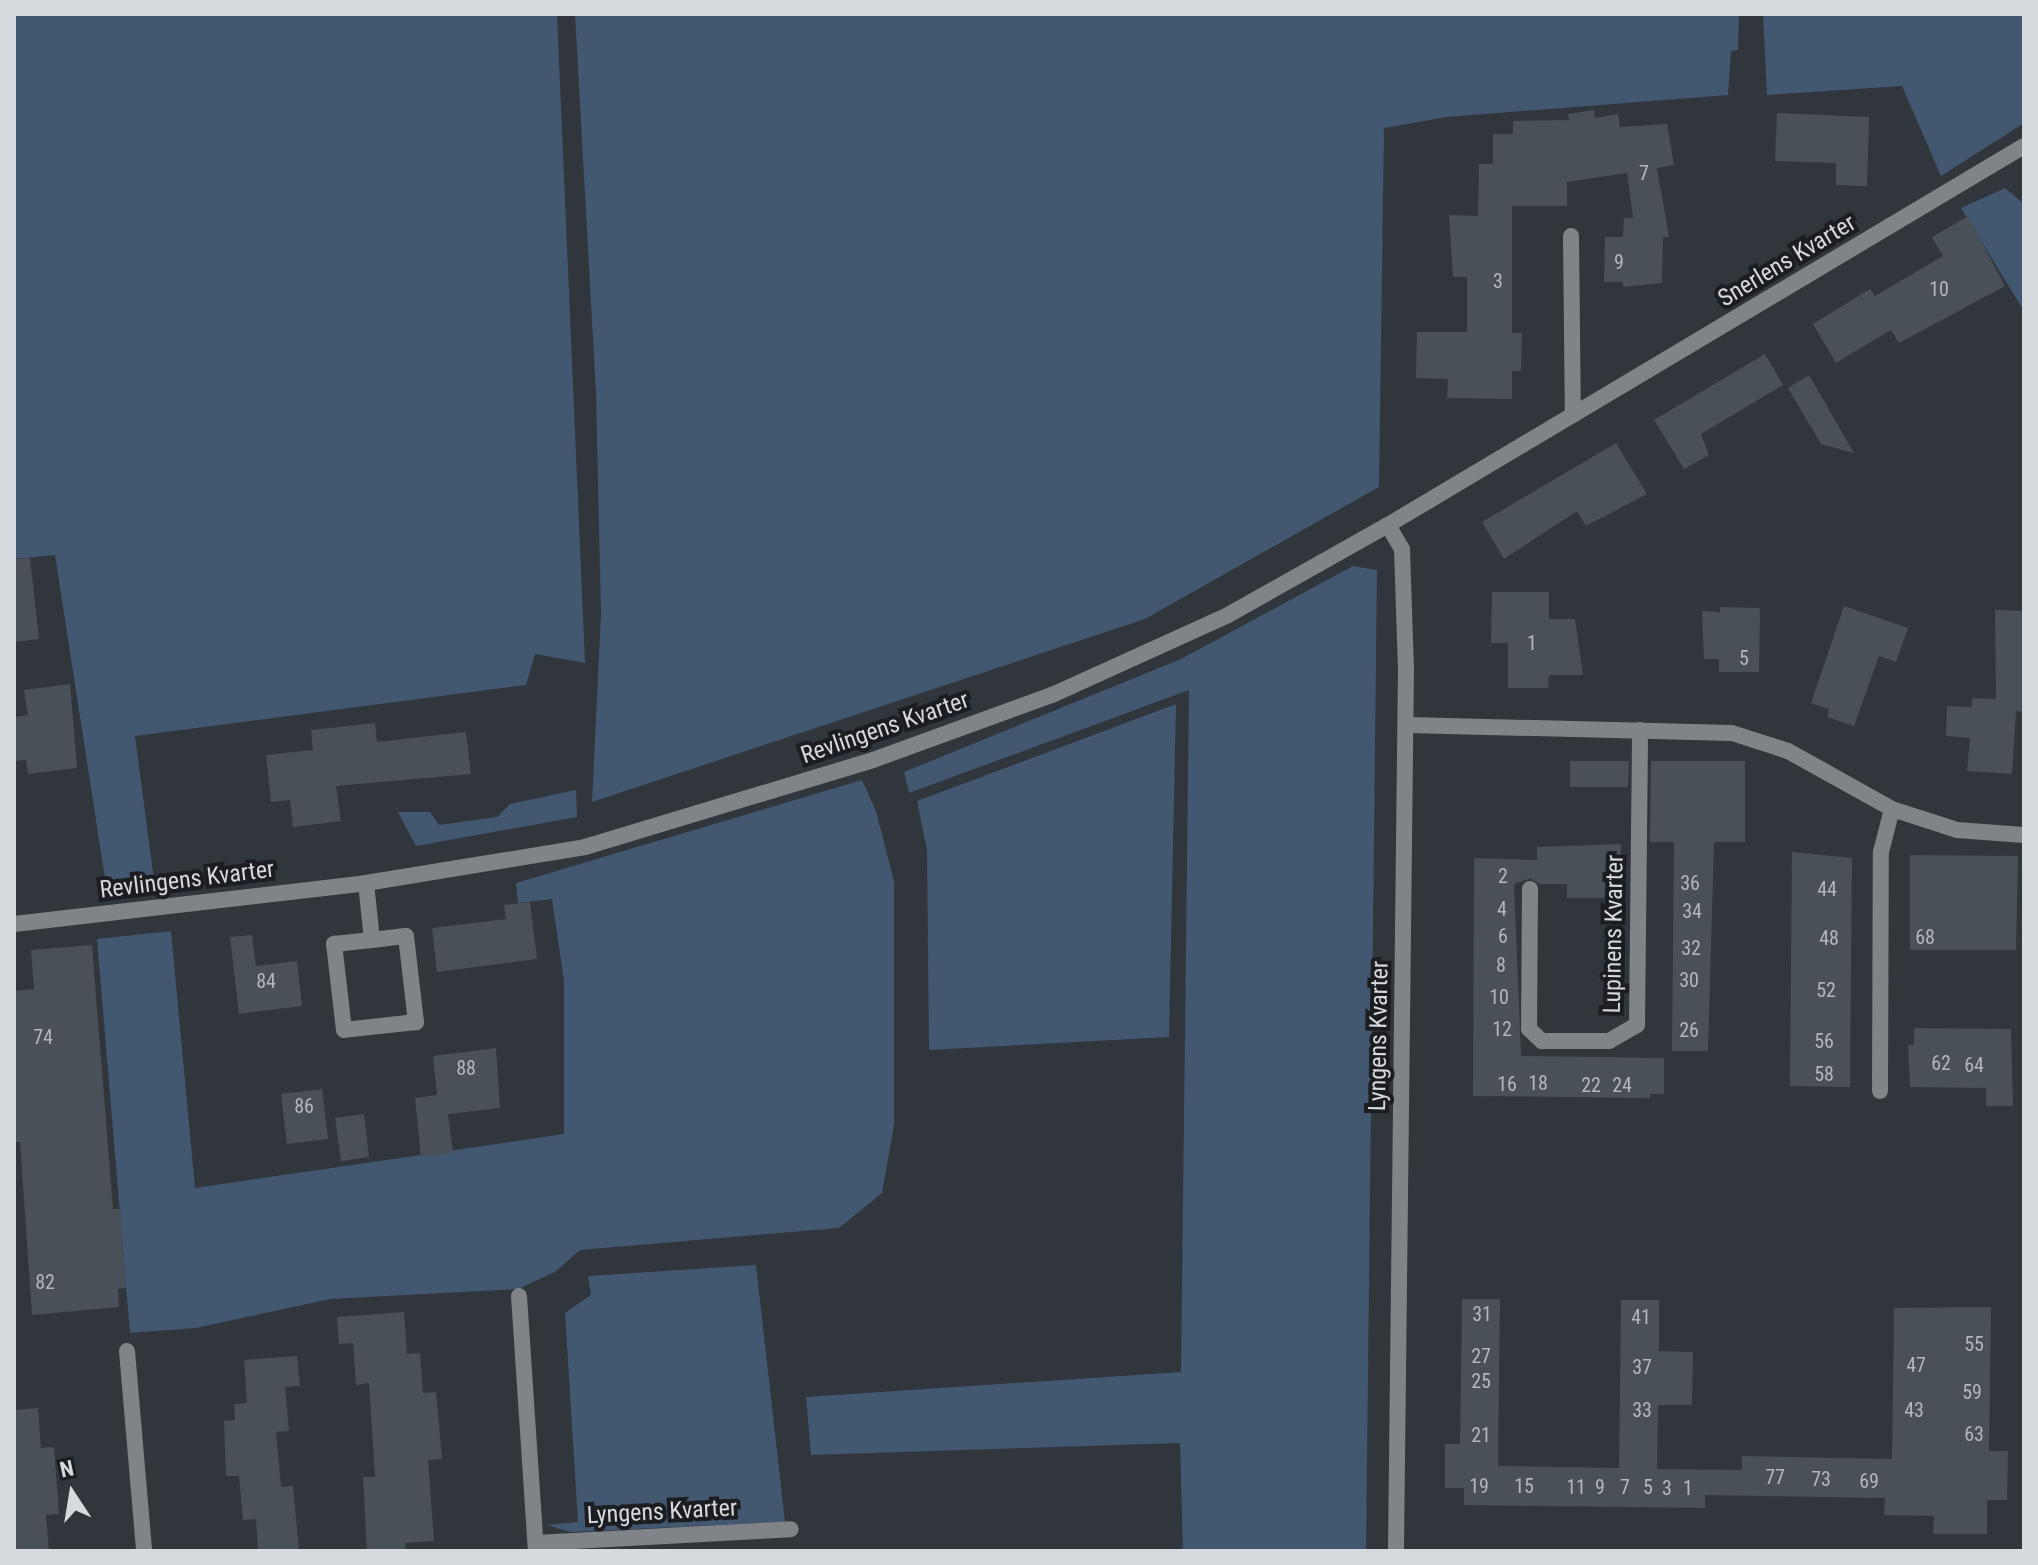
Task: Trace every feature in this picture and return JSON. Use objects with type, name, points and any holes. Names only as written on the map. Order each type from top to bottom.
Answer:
[{"type":"street","name":"Snerlens Kvarter","points":[[1388,525],[2024,146]]},
{"type":"street","points":[[1571,236],[1573,415]]},
{"type":"street","name":"Lyngens Kvarter","points":[[1388,525],[1402,549],[1407,725],[1396,1551]]},
{"type":"street","name":"Revlingens Kvarter","points":[[14,924],[366,883],[585,847],[873,760],[1052,695],[1228,615],[1388,525]]},
{"type":"street","points":[[1407,725],[1732,733],[1788,751],[1892,809],[1957,830],[2024,835]]},
{"type":"street","name":"Lupinens Kvarter","points":[[1530,889],[1529,1029],[1542,1041],[1609,1041],[1637,1025],[1640,730]]},
{"type":"street","points":[[1880,1091],[1881,852],[1892,809]]},
{"type":"street","points":[[366,883],[372,940]]},
{"type":"street","points":[[406,936],[416,1022],[344,1030],[334,944],[372,940],[406,936]]},
{"type":"street","name":"Lyngens Kvarter","points":[[519,1296],[536,1547],[791,1529]]},
{"type":"street","points":[[127,1351],[144,1551]]},
{"type":"shaded area","points":[[14,14],[557,14],[585,663],[535,654],[526,685],[135,736],[154,880],[106,885],[55,555],[14,559]]},
{"type":"shaded area","points":[[575,14],[1739,14],[1738,50],[1731,51],[1728,95],[1447,117],[1384,128],[1379,487],[1145,619],[592,802],[601,614],[596,393]]},
{"type":"shaded area","points":[[1763,14],[2024,14],[2024,123],[1941,176],[1902,86],[1767,95]]},
{"type":"shaded area","points":[[2005,188],[2024,204],[2024,311],[1961,208]]},
{"type":"shaded area","points":[[1353,566],[1377,570],[1366,1551],[1183,1551],[1180,1443],[811,1455],[806,1397],[1181,1372],[1189,690],[909,793],[904,772],[1181,659]]},
{"type":"shaded area","points":[[1176,704],[1169,1037],[929,1050],[927,850],[917,801]]},
{"type":"shaded area","points":[[862,780],[876,811],[894,881],[894,1125],[882,1193],[839,1228],[580,1250],[555,1272],[518,1289],[330,1299],[196,1328],[130,1333],[97,939],[171,931],[195,1188],[564,1134],[564,981],[552,899],[518,903],[516,883]]},
{"type":"shaded area","points":[[576,790],[577,817],[416,846],[398,812],[430,812],[439,825],[497,817],[510,804]]},
{"type":"shaded area","points":[[756,1265],[785,1522],[570,1532],[547,1525],[578,1522],[565,1313],[591,1295],[588,1276]]},
{"type":"building","points":[[1594,110],[1595,118],[1618,114],[1620,127],[1667,124],[1674,165],[1657,168],[1669,237],[1663,237],[1662,283],[1623,287],[1623,282],[1604,282],[1605,237],[1623,237],[1624,218],[1633,218],[1627,173],[1567,182],[1567,206],[1512,206],[1512,333],[1522,333],[1521,371],[1512,371],[1512,399],[1447,398],[1448,379],[1416,378],[1417,332],[1467,332],[1467,277],[1453,277],[1449,215],[1478,216],[1479,164],[1493,164],[1493,134],[1513,134],[1513,121],[1569,120],[1568,114]]},
{"type":"building","points":[[1777,113],[1869,117],[1867,186],[1836,185],[1836,163],[1775,161]]},
{"type":"building","points":[[1968,216],[2005,286],[1899,343],[1891,330],[1836,363],[1813,324],[1870,289],[1875,296],[1943,256],[1932,237]]},
{"type":"building","points":[[1765,354],[1783,385],[1701,434],[1709,455],[1684,469],[1654,420]]},
{"type":"building","points":[[1809,375],[1854,453],[1821,444],[1788,388]]},
{"type":"building","points":[[1616,443],[1647,494],[1586,526],[1577,511],[1504,559],[1482,522]]},
{"type":"building","points":[[30,558],[39,639],[14,642],[14,559]]},
{"type":"building","points":[[1492,592],[1549,592],[1549,619],[1575,619],[1583,675],[1549,675],[1548,688],[1508,688],[1508,643],[1491,643]]},
{"type":"building","points":[[1844,606],[1908,628],[1896,662],[1879,656],[1854,726],[1827,717],[1829,709],[1811,703]]},
{"type":"building","points":[[1720,607],[1760,608],[1759,672],[1719,672],[1719,659],[1704,659],[1702,611],[1720,612]]},
{"type":"building","points":[[1995,610],[2024,611],[2024,712],[2016,711],[2012,774],[1967,771],[1970,738],[1946,736],[1947,706],[1972,707],[1972,698],[1996,699]]},
{"type":"building","points":[[70,684],[77,768],[28,774],[26,760],[14,761],[14,717],[28,715],[24,690]]},
{"type":"building","points":[[375,723],[377,742],[466,732],[471,774],[336,786],[341,821],[293,827],[290,800],[271,802],[266,755],[313,750],[311,730]]},
{"type":"building","points":[[1570,761],[1629,761],[1628,787],[1570,787]]},
{"type":"building","points":[[1651,761],[1745,761],[1745,842],[1714,842],[1708,1051],[1672,1051],[1674,842],[1650,842]]},
{"type":"building","points":[[1621,844],[1620,898],[1567,898],[1567,884],[1539,884],[1531,878],[1514,884],[1521,1056],[1664,1058],[1664,1094],[1650,1094],[1650,1098],[1473,1096],[1474,858],[1537,860],[1537,847]]},
{"type":"building","points":[[1792,852],[1852,858],[1850,1087],[1790,1086]]},
{"type":"building","points":[[1910,855],[2018,856],[2016,950],[1910,950]]},
{"type":"building","points":[[530,902],[537,959],[437,972],[432,928],[506,919],[504,905]]},
{"type":"building","points":[[252,935],[256,966],[297,961],[302,1006],[239,1014],[230,937]]},
{"type":"building","points":[[92,945],[113,1209],[120,1209],[126,1288],[118,1289],[119,1307],[32,1315],[20,1142],[14,1142],[14,991],[34,989],[31,950]]},
{"type":"building","points":[[1914,1028],[2011,1029],[2013,1106],[1986,1106],[1986,1088],[1910,1087],[1908,1045],[1914,1045]]},
{"type":"building","points":[[496,1048],[500,1108],[448,1114],[453,1153],[421,1157],[415,1098],[437,1095],[433,1056]]},
{"type":"building","points":[[322,1089],[328,1139],[287,1144],[281,1094]]},
{"type":"building","points":[[364,1114],[369,1157],[341,1161],[335,1118]]},
{"type":"building","points":[[1462,1299],[1500,1299],[1498,1466],[1619,1468],[1621,1300],[1659,1300],[1659,1351],[1693,1352],[1692,1405],[1658,1405],[1657,1469],[1742,1470],[1742,1456],[1892,1459],[1894,1308],[1991,1307],[1989,1451],[2008,1451],[2007,1500],[1987,1500],[1987,1534],[1933,1534],[1934,1516],[1884,1515],[1885,1498],[1705,1495],[1705,1508],[1464,1505],[1464,1488],[1445,1488],[1445,1444],[1460,1444]]},
{"type":"building","points":[[404,1312],[407,1354],[420,1353],[423,1393],[436,1392],[442,1459],[428,1460],[434,1541],[405,1543],[406,1551],[367,1551],[363,1477],[375,1477],[369,1383],[356,1385],[353,1343],[339,1344],[337,1317]]},
{"type":"building","points":[[297,1356],[300,1386],[285,1387],[289,1431],[276,1432],[281,1487],[293,1486],[299,1551],[258,1551],[256,1519],[243,1520],[239,1476],[226,1476],[224,1421],[235,1420],[234,1404],[247,1403],[244,1360]]},
{"type":"building","points":[[38,1408],[41,1448],[54,1447],[59,1514],[46,1515],[49,1551],[14,1551],[14,1410]]}]
